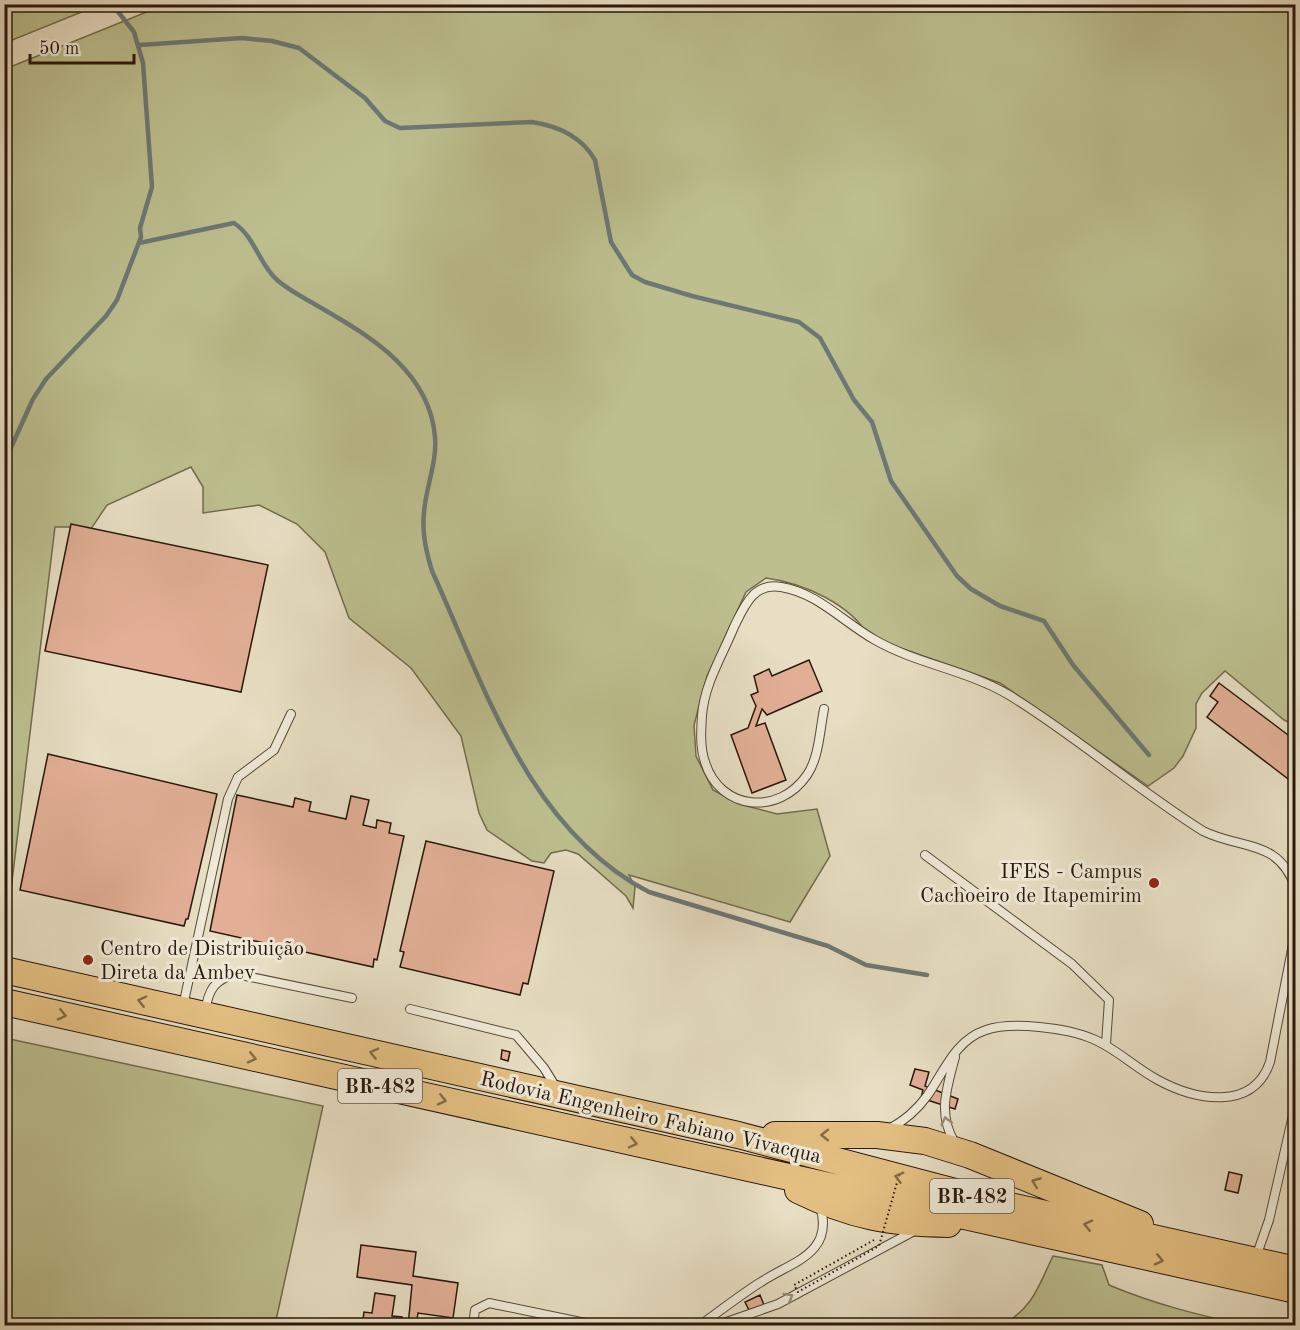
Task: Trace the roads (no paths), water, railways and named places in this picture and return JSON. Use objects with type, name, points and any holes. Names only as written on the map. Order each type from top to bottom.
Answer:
[{"type":"highway","name":"Rodovia Engenheiro Fabiano Vivacqua","points":[[4,970],[738,1135],[1001,1204],[1296,1270]]},
{"type":"highway","name":"Rodovia Engenheiro Fabiano Vivacqua","points":[[4,1002],[1296,1290]]},
{"type":"highway","points":[[738,1135],[877,1135],[925,1141],[962,1153],[1207,1251]]},
{"type":"highway","points":[[756,1170],[817,1199],[870,1218],[930,1223],[999,1224]]},
{"type":"lane","points":[[824,710],[809,773],[796,789],[785,796],[753,804],[728,793],[711,776],[705,763],[701,737],[705,695],[744,606],[757,591],[777,586],[809,597],[889,647],[970,676],[1010,696],[1203,831],[1265,850],[1285,868],[1296,889]]},
{"type":"lane","points":[[193,1012],[228,799],[238,777],[274,750],[291,714]]},
{"type":"lane","points":[[925,855],[1072,964],[1108,1000],[1106,1044]]},
{"type":"lane","points":[[877,1135],[891,1128],[915,1110],[956,1053],[976,1034],[1004,1026],[1062,1030],[1106,1044],[1143,1072],[1182,1090],[1223,1098],[1238,1096],[1252,1089],[1264,1077],[1270,1062],[1296,929]]},
{"type":"lane","points":[[193,1012],[221,978],[236,974],[352,998]]},
{"type":"lane","points":[[410,1009],[516,1035],[544,1068],[561,1095]]},
{"type":"lane","points":[[956,1053],[946,1086],[944,1109],[948,1129],[962,1153]]},
{"type":"lane","points":[[1255,1261],[1269,1220],[1296,1102]]},
{"type":"lane","points":[[699,1326],[763,1280],[812,1252],[823,1227],[817,1199]]},
{"type":"lane","points":[[715,1326],[777,1304],[930,1223]]},
{"type":"lane","points":[[473,1326],[475,1310],[489,1303],[600,1326]]},
{"type":"waterway","points":[[4,463],[33,399],[46,379],[106,316],[117,300],[141,237],[140,228],[152,187],[143,63],[134,32],[112,4]]},
{"type":"waterway","points":[[140,45],[242,38],[272,41],[299,48],[365,98],[385,121],[400,128],[532,122],[551,126],[576,139],[595,160],[611,242],[632,275],[645,282],[692,296],[799,322],[820,338],[854,400],[872,422],[891,481],[957,576],[971,589],[1000,606],[1044,621],[1073,665],[1149,755]]},
{"type":"waterway","points":[[139,243],[234,223],[247,236],[277,280],[361,332],[379,345],[411,376],[431,414],[435,437],[435,454],[423,521],[432,571],[492,707],[515,751],[541,793],[572,832],[607,865],[649,892],[828,946],[866,965],[927,975]]},
{"type":"place","name":"IFES - Campus Cachoeiro de Itapemirim","points":[[1154,883]]},
{"type":"place","name":"Centro de Distribuição Direta da Ambev","points":[[88,960]]}]
